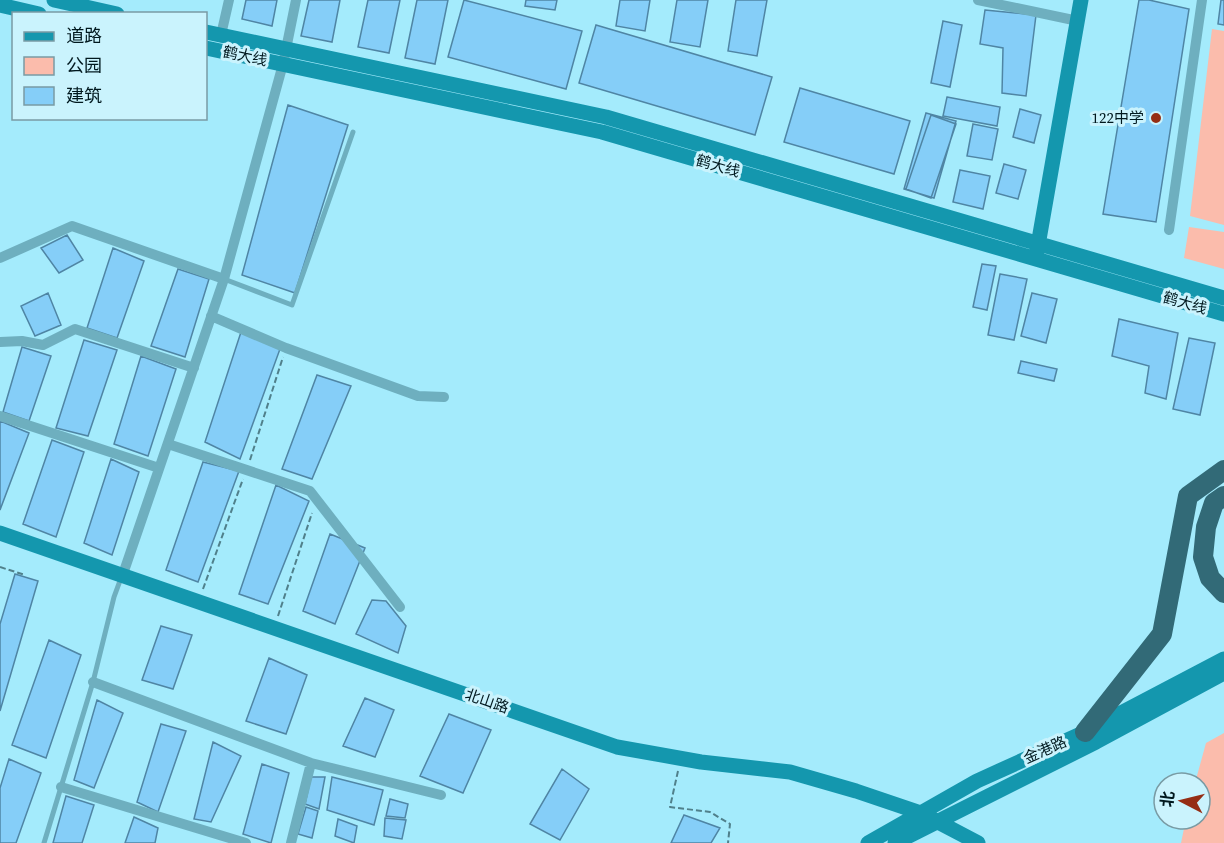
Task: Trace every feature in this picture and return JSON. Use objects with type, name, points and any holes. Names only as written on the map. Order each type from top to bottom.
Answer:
[{"type":"highway","points":[[1085,732],[1162,634],[1188,496],[1224,470]]},
{"type":"highway","points":[[1224,496],[1214,503],[1211,511],[1206,527],[1203,557],[1210,578],[1224,593]]},
{"type":"main road","points":[[54,0],[108,12]]},
{"type":"main road","points":[[1037,251],[1081,0]]},
{"type":"main road","points":[[0,5],[30,12]]},
{"type":"main road","name":"鹤大线","points":[[213,34],[284,57]]},
{"type":"main road","name":"鹤大线","points":[[207,48],[284,57],[606,117],[1037,251],[1224,314]]},
{"type":"main road","name":"鹤大线","points":[[1037,251],[1224,298]]},
{"type":"main road","name":"北山路","points":[[0,533],[617,747],[681,759],[790,772],[921,813],[978,843]]},
{"type":"main road","name":"金港路","points":[[868,843],[977,781],[1085,732],[1224,659]]},
{"type":"main road","name":"金港路","points":[[895,843],[1096,742],[1224,673]]},
{"type":"street","points":[[213,34],[229,0]]},
{"type":"street","points":[[122,577],[224,279],[284,57],[297,0]]},
{"type":"street","points":[[978,0],[1078,21]]},
{"type":"street","points":[[1169,230],[1202,0]]},
{"type":"street","points":[[0,258],[72,226],[224,279]]},
{"type":"street","points":[[211,316],[286,348],[418,396],[444,397]]},
{"type":"street","points":[[0,342],[22,341],[43,345],[75,329],[194,368]]},
{"type":"street","points":[[0,416],[159,468]]},
{"type":"street","points":[[168,444],[310,491],[400,608]]},
{"type":"street","points":[[93,682],[311,763],[441,795]]},
{"type":"street","points":[[291,843],[311,763]]},
{"type":"street","points":[[61,787],[246,843]]},
{"type":"lane","points":[[224,279],[292,305],[353,132]]},
{"type":"lane","points":[[44,843],[93,682],[114,597],[122,577]]},
{"type":"path","points":[[198,602],[246,470],[286,348]]},
{"type":"path","points":[[274,627],[317,499]]},
{"type":"path","points":[[0,567],[25,575]]},
{"type":"path","points":[[681,759],[670,807],[710,812],[730,824],[728,843]]},
{"type":"green space","points":[[1212,29],[1224,31],[1224,225],[1190,216]]},
{"type":"green space","points":[[1189,227],[1224,232],[1224,269],[1184,258]]},
{"type":"green space","points":[[1224,733],[1224,843],[1181,843],[1184,831],[1212,831],[1212,771],[1198,771],[1206,743]]},
{"type":"building","points":[[246,0],[277,0],[272,26],[242,19]]},
{"type":"building","points":[[309,0],[340,0],[332,42],[301,36]]},
{"type":"building","points":[[368,0],[400,0],[389,53],[358,47]]},
{"type":"building","points":[[417,0],[448,0],[435,64],[405,58]]},
{"type":"building","points":[[464,0],[582,31],[566,89],[448,57]]},
{"type":"building","points":[[526,0],[557,0],[555,10],[525,6]]},
{"type":"building","points":[[620,0],[650,0],[645,31],[616,26]]},
{"type":"building","points":[[677,0],[708,0],[700,47],[670,42]]},
{"type":"building","points":[[736,0],[767,0],[757,56],[728,51]]},
{"type":"building","points":[[1139,0],[1189,9],[1156,222],[1103,214]]},
{"type":"building","points":[[1221,0],[1224,0],[1224,25],[1218,24]]},
{"type":"building","points":[[985,10],[1036,15],[1026,96],[1002,93],[1003,48],[980,44]]},
{"type":"building","points":[[943,21],[962,25],[950,87],[931,83]]},
{"type":"building","points":[[596,25],[772,77],[755,135],[579,83]]},
{"type":"building","points":[[800,88],[910,121],[894,174],[784,142]]},
{"type":"building","points":[[947,97],[1000,107],[997,126],[943,116]]},
{"type":"building","points":[[288,105],[348,125],[295,293],[242,275]]},
{"type":"building","points":[[1020,109],[1041,115],[1034,143],[1013,137]]},
{"type":"building","points":[[926,113],[956,121],[934,198],[904,189]]},
{"type":"building","points":[[931,115],[956,124],[931,198],[906,189]]},
{"type":"building","points":[[973,124],[998,129],[992,160],[967,156]]},
{"type":"building","points":[[1004,164],[1026,170],[1018,199],[996,193]]},
{"type":"building","points":[[960,170],[990,176],[983,209],[953,202]]},
{"type":"building","points":[[67,235],[83,260],[59,273],[41,248]]},
{"type":"building","points":[[113,248],[144,261],[117,338],[87,328]]},
{"type":"building","points":[[982,264],[996,266],[987,310],[973,307]]},
{"type":"building","points":[[178,269],[209,279],[185,357],[151,346]]},
{"type":"building","points":[[1000,274],[1027,279],[1014,340],[988,335]]},
{"type":"building","points":[[48,293],[61,325],[35,336],[21,306]]},
{"type":"building","points":[[1032,293],[1057,299],[1046,343],[1021,336]]},
{"type":"building","points":[[1119,319],[1178,333],[1166,399],[1145,393],[1149,366],[1112,356]]},
{"type":"building","points":[[241,332],[280,349],[240,459],[205,442]]},
{"type":"building","points":[[1189,338],[1215,343],[1200,415],[1173,409]]},
{"type":"building","points":[[84,340],[117,350],[88,436],[56,428]]},
{"type":"building","points":[[22,347],[51,356],[29,421],[3,412]]},
{"type":"building","points":[[141,356],[176,369],[148,456],[114,444]]},
{"type":"building","points":[[1021,361],[1057,369],[1054,381],[1018,373]]},
{"type":"building","points":[[317,375],[351,386],[312,479],[282,469]]},
{"type":"building","points":[[0,421],[29,433],[0,510]]},
{"type":"building","points":[[52,440],[84,452],[56,537],[23,524]]},
{"type":"building","points":[[111,459],[139,472],[112,555],[84,543]]},
{"type":"building","points":[[203,462],[239,471],[198,582],[166,570]]},
{"type":"building","points":[[276,485],[309,501],[268,604],[239,594]]},
{"type":"building","points":[[330,534],[365,548],[335,624],[303,611]]},
{"type":"building","points":[[15,574],[38,581],[0,711],[0,624]]},
{"type":"building","points":[[372,600],[386,601],[406,626],[398,653],[356,634]]},
{"type":"building","points":[[161,626],[192,635],[173,689],[142,680]]},
{"type":"building","points":[[49,640],[81,655],[46,758],[12,745]]},
{"type":"building","points":[[269,658],[307,675],[286,734],[246,721]]},
{"type":"building","points":[[365,698],[394,710],[375,757],[343,746]]},
{"type":"building","points":[[97,700],[123,713],[94,788],[74,780]]},
{"type":"building","points":[[449,714],[491,730],[463,793],[420,776]]},
{"type":"building","points":[[161,724],[186,731],[158,812],[137,802]]},
{"type":"building","points":[[213,742],[241,756],[211,822],[194,819]]},
{"type":"building","points":[[9,759],[41,773],[16,843],[0,843],[0,788]]},
{"type":"building","points":[[262,764],[289,773],[271,843],[243,834]]},
{"type":"building","points":[[562,769],[589,789],[560,840],[530,824]]},
{"type":"building","points":[[311,777],[325,777],[319,809],[305,804]]},
{"type":"building","points":[[332,777],[383,790],[374,825],[327,810]]},
{"type":"building","points":[[66,796],[94,805],[82,843],[53,843]]},
{"type":"building","points":[[390,799],[408,804],[405,818],[386,816]]},
{"type":"building","points":[[306,807],[318,811],[312,838],[298,834]]},
{"type":"building","points":[[684,815],[720,828],[711,843],[671,843]]},
{"type":"building","points":[[134,817],[158,828],[155,843],[125,843]]},
{"type":"building","points":[[385,818],[406,820],[402,839],[384,836]]},
{"type":"building","points":[[338,819],[357,826],[354,843],[335,836]]},
{"type":"place","name":"122中学","points":[[1156,118]]}]
